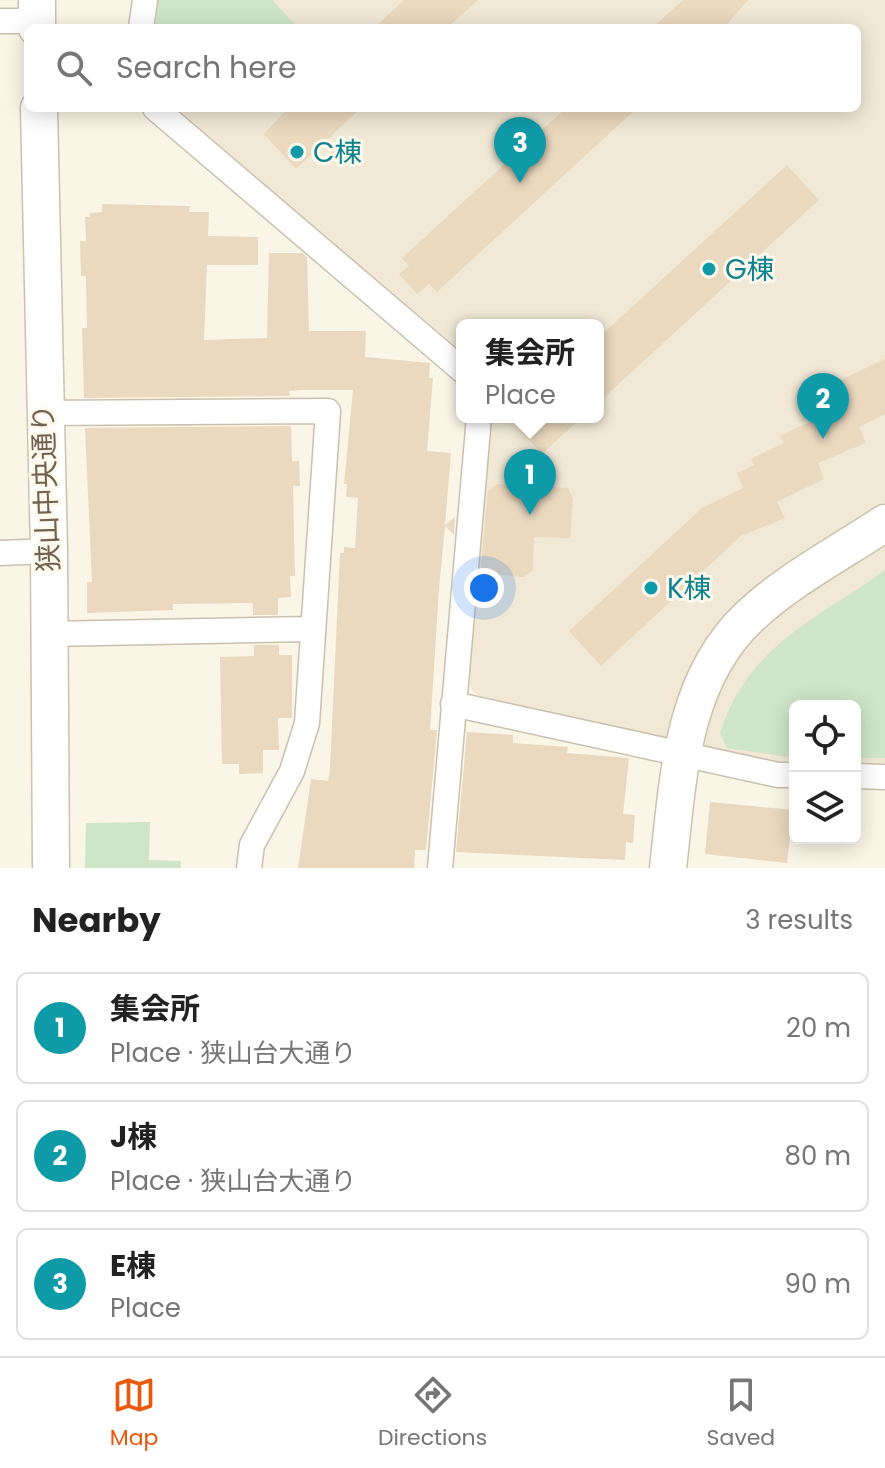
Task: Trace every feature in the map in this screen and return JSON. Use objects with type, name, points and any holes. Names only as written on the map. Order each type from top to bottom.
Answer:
[{"type":"street","points":[[142,24],[145,0]]},
{"type":"street","points":[[0,21],[37,16]]},
{"type":"street","name":"狭山中央通り","points":[[39,112],[49,551],[51,868]]},
{"type":"street","points":[[160,112],[456,365]]},
{"type":"street","points":[[44,413],[328,411],[307,723],[292,771],[252,845],[249,868]]},
{"type":"street","points":[[440,868],[478,423]]},
{"type":"street","points":[[668,868],[682,754],[695,703],[720,649],[749,617],[885,523]]},
{"type":"street","points":[[0,553],[49,551]]},
{"type":"street","points":[[49,634],[312,629]]},
{"type":"street","points":[[453,704],[789,774]]},
{"type":"street","points":[[861,776],[885,777]]},
{"type":"shaded area","points":[[156,0],[885,0],[885,763],[861,763],[861,700],[789,700],[789,762],[778,762],[639,734],[479,696],[472,690],[469,681],[490,423],[604,423],[604,319],[456,319],[456,347],[176,112],[861,112],[861,24],[154,24]]},
{"type":"green space","points":[[158,0],[272,0],[294,23],[293,24],[156,24]]},
{"type":"green space","points":[[885,570],[885,758],[861,758],[861,700],[789,700],[789,757],[727,748],[720,733],[748,677],[787,637]]},
{"type":"green space","points":[[150,822],[149,860],[181,861],[181,868],[85,868],[86,823]]},
{"type":"building","points":[[404,0],[478,0],[451,24],[378,24]]},
{"type":"building","points":[[683,0],[748,0],[727,24],[656,24]]},
{"type":"building","name":"C棟","points":[[284,112],[357,112],[296,169],[264,134]]},
{"type":"building","points":[[562,112],[633,112],[437,292],[429,284],[417,294],[399,274],[409,266],[402,258]]},
{"type":"building","name":"G棟","points":[[787,165],[819,200],[604,397],[604,333]]},
{"type":"building","points":[[102,204],[190,206],[189,212],[209,212],[208,236],[258,237],[258,265],[207,265],[204,340],[267,338],[269,253],[302,253],[307,257],[309,331],[366,331],[365,357],[430,363],[429,378],[433,378],[427,451],[451,453],[445,525],[455,517],[454,535],[445,526],[439,589],[430,730],[437,730],[426,850],[415,850],[414,868],[298,868],[311,779],[328,781],[330,768],[340,553],[344,553],[344,547],[355,548],[358,498],[346,497],[347,484],[344,484],[353,390],[289,391],[290,396],[84,398],[82,328],[87,328],[86,276],[81,276],[80,241],[86,241],[85,217],[90,217],[90,213],[102,212]]},
{"type":"building","points":[[885,359],[885,414],[859,427],[866,443],[818,463],[824,479],[777,502],[785,518],[741,536],[601,666],[569,631],[702,508],[743,488],[737,473],[754,465],[751,459],[784,443],[780,436],[829,413],[822,399],[838,391],[834,383]]},
{"type":"building","points":[[514,423],[576,423],[542,454]]},
{"type":"building","points":[[291,426],[292,461],[299,461],[300,486],[293,486],[295,576],[290,576],[291,597],[278,598],[278,615],[253,615],[253,603],[173,604],[173,610],[87,613],[87,582],[92,582],[85,428]]},
{"type":"building","points":[[497,484],[568,488],[573,498],[570,538],[534,537],[533,570],[524,577],[489,574],[481,566],[488,491]]},
{"type":"building","points":[[254,645],[279,645],[279,655],[292,655],[292,718],[278,718],[279,750],[263,750],[263,773],[239,774],[239,764],[222,764],[220,657],[254,656]]},
{"type":"building","points":[[467,732],[513,735],[513,743],[568,747],[567,753],[629,758],[623,814],[635,815],[633,843],[626,842],[625,860],[456,852]]},
{"type":"building","points":[[710,802],[789,810],[787,863],[705,854]]},
{"type":"place","name":"C棟","points":[[297,152]]},
{"type":"place","name":"E棟","points":[[520,183]]},
{"type":"place","name":"G棟","points":[[709,269]]},
{"type":"place","name":"J棟","points":[[823,439]]},
{"type":"place","name":"集会所","points":[[530,515]]},
{"type":"place","name":"K棟","points":[[651,588]]}]
